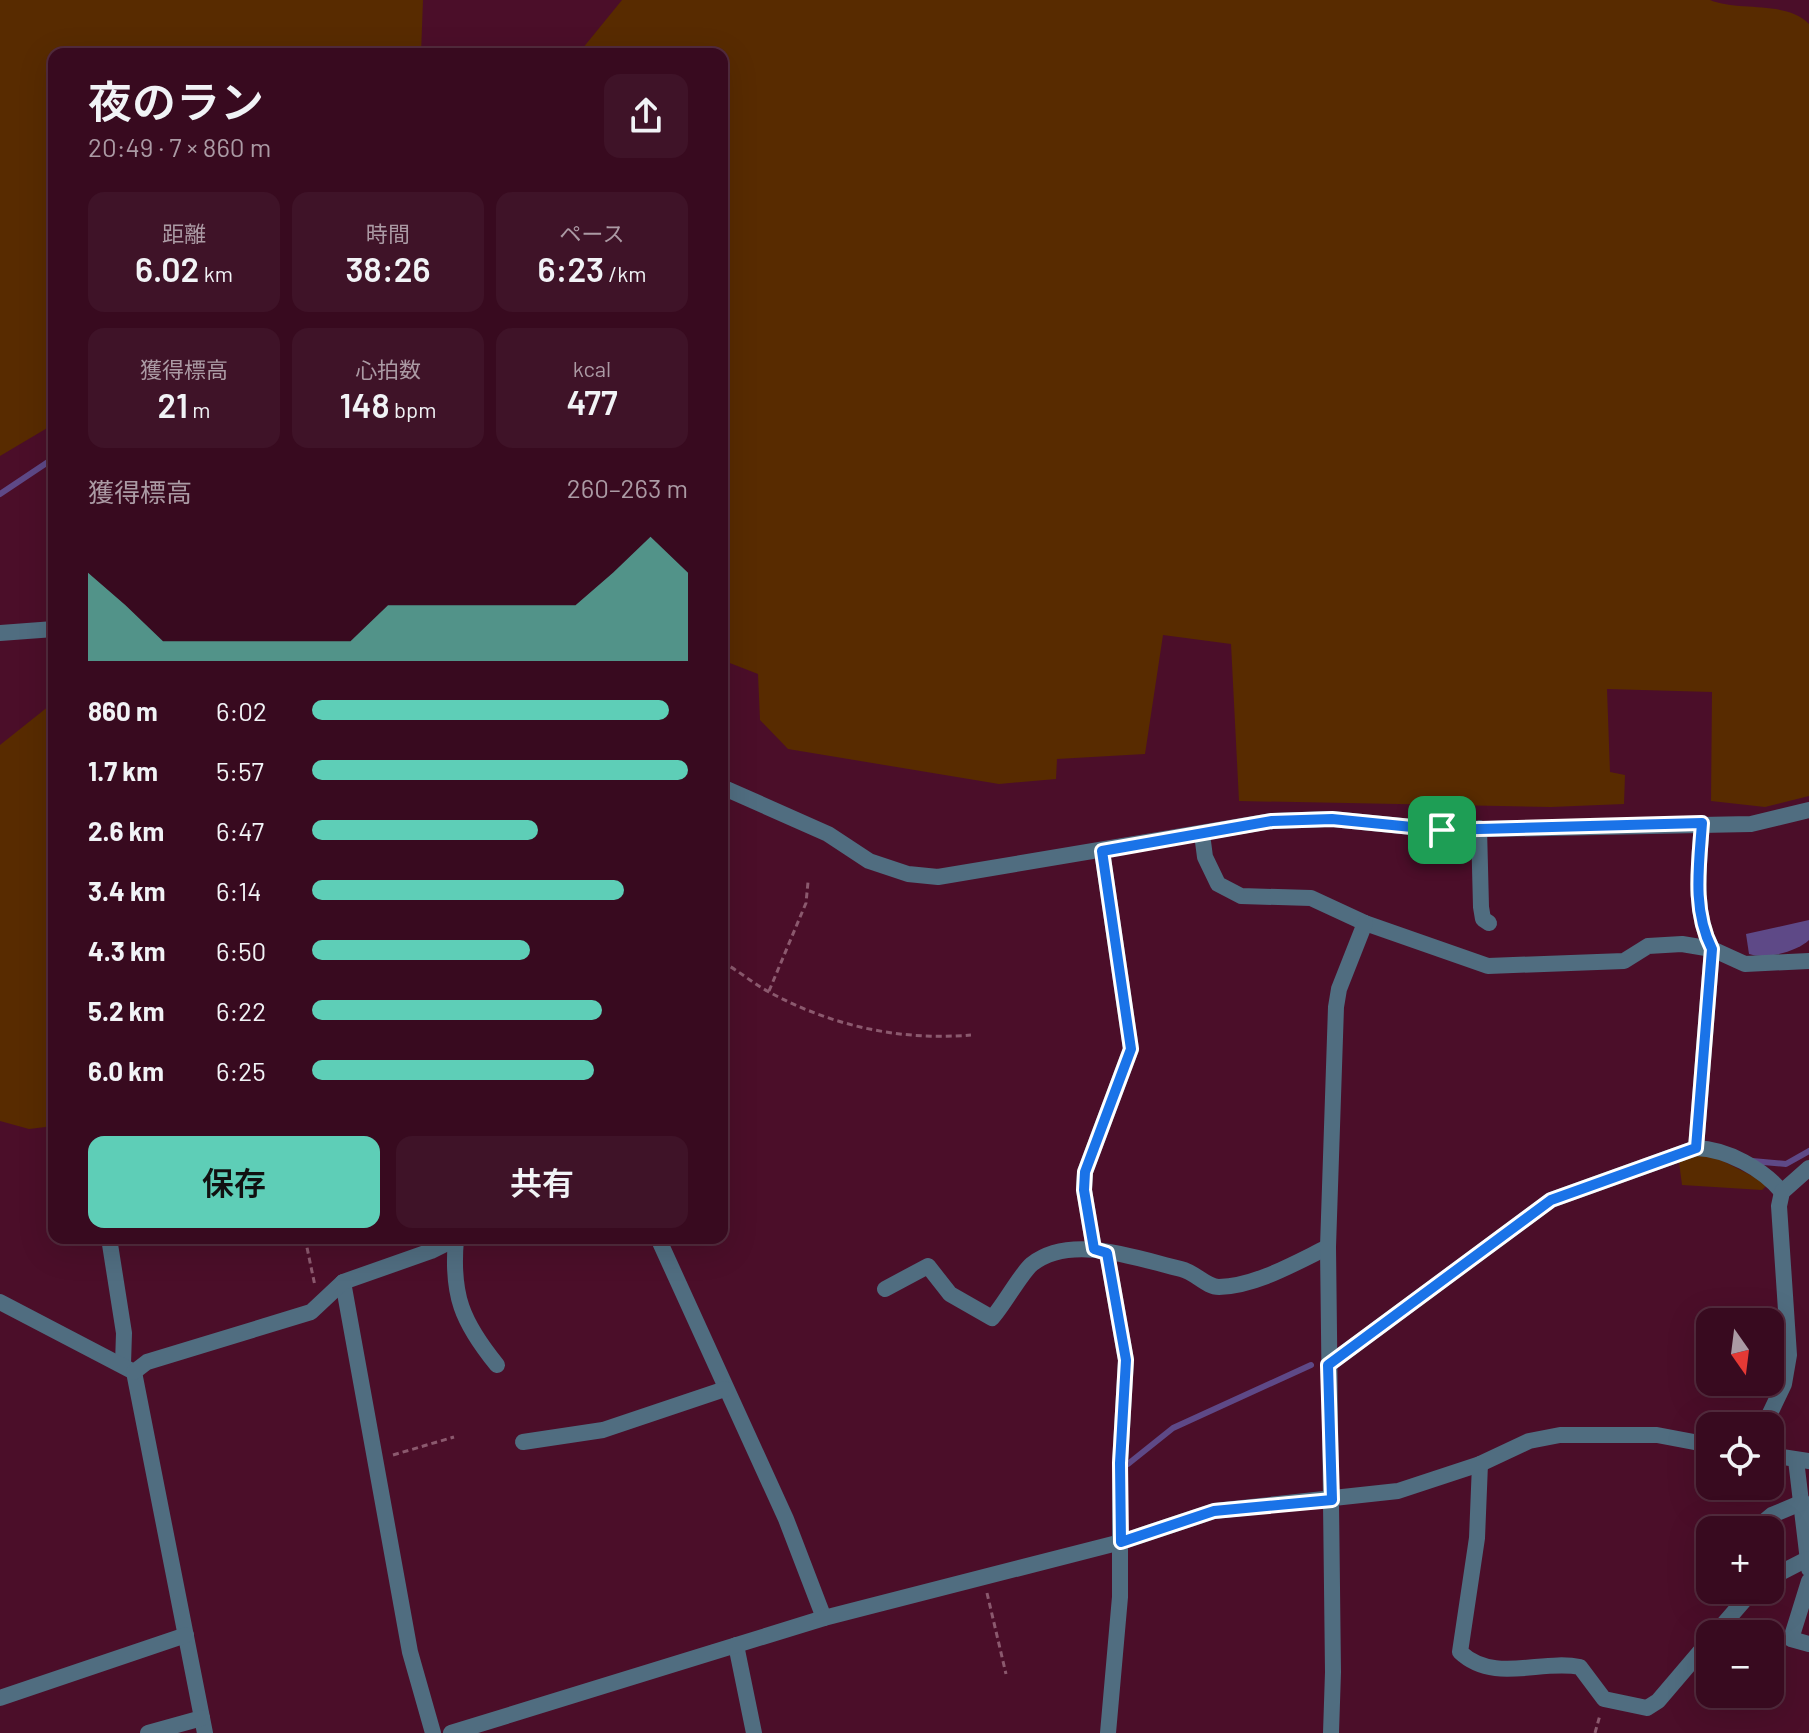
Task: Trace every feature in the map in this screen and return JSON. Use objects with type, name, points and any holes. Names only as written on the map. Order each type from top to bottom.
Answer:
[{"type":"street","points":[[0,633],[48,629]]},
{"type":"street","points":[[728,790],[828,834],[869,861],[908,874],[967,874],[1272,821],[1332,819],[1442,830],[1751,824],[1809,810]]},
{"type":"street","points":[[1696,1148],[1712,949],[1703,933],[1699,906],[1702,823]]},
{"type":"street","points":[[1479,828],[1481,907],[1483,919],[1489,923]]},
{"type":"street","points":[[1202,834],[1205,857],[1218,884],[1241,896],[1311,898],[1365,923],[1488,966],[1624,961],[1648,946],[1682,944],[1712,949],[1745,964],[1809,961]]},
{"type":"street","points":[[1102,851],[1131,1049],[1085,1172],[1084,1190],[1126,1360],[1120,1463],[1120,1597],[1108,1733]]},
{"type":"street","points":[[1331,1733],[1332,1500],[1328,1247],[1336,1007],[1339,989],[1365,923]]},
{"type":"street","points":[[1328,1365],[1551,1200],[1696,1148],[1709,1149],[1767,1174],[1782,1192]]},
{"type":"street","points":[[1770,1412],[1788,1369],[1779,1206],[1782,1192],[1809,1168]]},
{"type":"street","points":[[110,1244],[128,1368],[203,1725],[148,1733]]},
{"type":"street","points":[[0,1302],[128,1368],[311,1312],[319,1301],[343,1282],[441,1244]]},
{"type":"street","points":[[456,1244],[453,1273],[470,1331],[497,1365]]},
{"type":"street","points":[[661,1244],[786,1519],[824,1618]]},
{"type":"street","points":[[885,1289],[928,1266],[950,1294],[992,1318],[1030,1265],[1046,1257],[1100,1251],[1186,1270],[1210,1286],[1221,1287],[1269,1275],[1328,1247]]},
{"type":"street","points":[[343,1282],[378,1459],[410,1652],[433,1733]]},
{"type":"street","points":[[523,1442],[603,1430],[725,1389]]},
{"type":"street","points":[[451,1733],[824,1618],[1121,1542],[1214,1511],[1398,1491],[1480,1464],[1529,1441],[1560,1435],[1657,1435],[1696,1442]]},
{"type":"street","points":[[1784,1573],[1808,1564],[1802,1460]]},
{"type":"street","points":[[1480,1464],[1477,1538],[1460,1652],[1469,1659],[1509,1671],[1567,1665],[1580,1667],[1590,1676],[1604,1699],[1647,1708],[1658,1701],[1696,1656]]},
{"type":"street","points":[[1771,1516],[1803,1502]]},
{"type":"street","points":[[1809,1581],[1791,1639],[1809,1644]]},
{"type":"street","points":[[1727,1620],[1741,1604]]},
{"type":"street","points":[[0,1698],[186,1635]]},
{"type":"street","points":[[736,1645],[754,1733]]},
{"type":"path","points":[[769,992],[806,903],[808,882]]},
{"type":"path","points":[[728,966],[769,992],[817,1016],[887,1033],[929,1039],[971,1035]]},
{"type":"path","points":[[306,1244],[319,1301]]},
{"type":"path","points":[[378,1459],[454,1437]]},
{"type":"path","points":[[980,1579],[991,1600],[1006,1674]]},
{"type":"shaded area","points":[[0,0],[423,0],[421,48],[48,48],[48,428],[0,456]]},
{"type":"shaded area","points":[[622,0],[1710,0],[1775,9],[1799,17],[1809,24],[1809,796],[1765,807],[1711,801],[1712,692],[1607,689],[1610,772],[1625,775],[1624,804],[1551,807],[1239,801],[1231,644],[1163,635],[1145,754],[1057,759],[1056,779],[999,784],[788,749],[760,720],[758,674],[728,662],[728,48],[583,48]]},
{"type":"shaded area","points":[[48,707],[48,1127],[29,1129],[0,1121],[0,745]]},
{"type":"shaded area","points":[[1809,920],[1809,940],[1804,944],[1773,955],[1749,954],[1746,934]]},
{"type":"shaded area","points":[[1705,1152],[1768,1184],[1762,1190],[1682,1185],[1679,1162]]},
{"type":"waterway","points":[[0,494],[48,462]]},
{"type":"waterway","points":[[1752,1161],[1786,1164],[1809,1151]]},
{"type":"waterway","points":[[1128,1464],[1173,1428],[1311,1365]]},
{"type":"route","points":[[1332,819],[1442,830],[1702,823],[1699,906],[1703,933],[1712,949],[1696,1148],[1551,1200],[1328,1365],[1332,1500],[1214,1511],[1121,1542],[1120,1463],[1126,1360],[1107,1253],[1094,1249],[1084,1190],[1085,1172],[1131,1049],[1102,851],[1272,821],[1332,819]]}]
